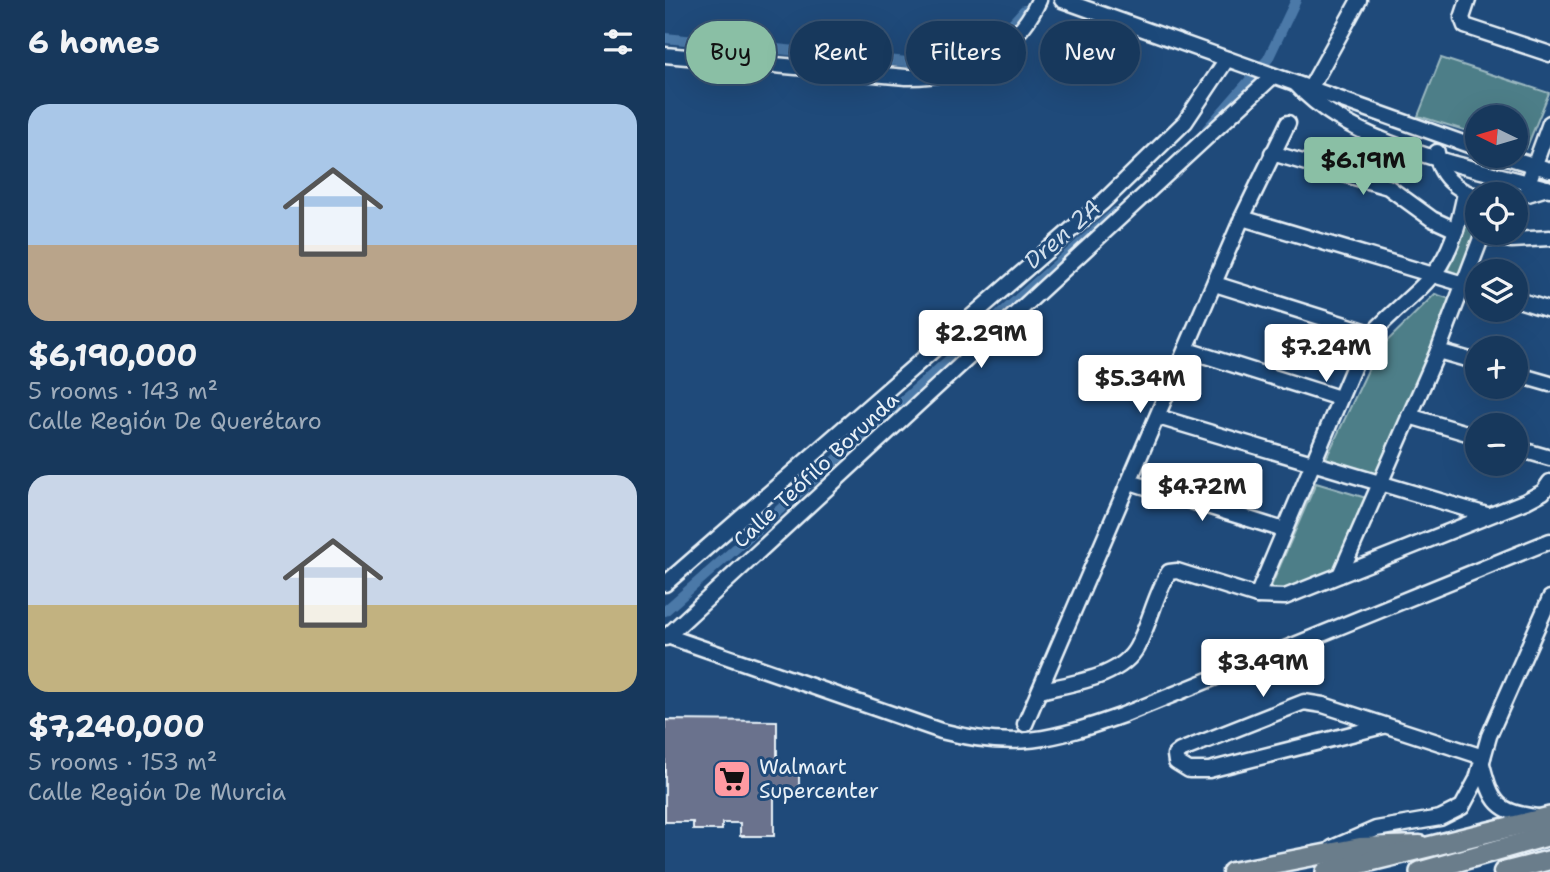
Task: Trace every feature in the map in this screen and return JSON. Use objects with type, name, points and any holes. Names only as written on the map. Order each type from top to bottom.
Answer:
[{"type":"highway","points":[[1326,872],[1431,845],[1549,823]]},
{"type":"highway","points":[[1425,871],[1549,823]]},
{"type":"main road","points":[[1232,872],[1325,852],[1381,845],[1431,845]]},
{"type":"main road","points":[[1503,872],[1550,860]]},
{"type":"street","points":[[665,55],[906,76],[942,74],[983,59],[1007,44],[1031,18],[1039,0]]},
{"type":"street","points":[[1062,0],[1465,145]]},
{"type":"street","points":[[1305,89],[1359,0]]},
{"type":"street","points":[[1468,0],[1462,18],[1465,26],[1550,54]]},
{"type":"street","name":"Calle Teófilo Borunda","points":[[665,584],[1103,202],[1185,122],[1232,61]]},
{"type":"street","name":"Calle Teófilo Borunda","points":[[666,637],[1268,74]]},
{"type":"street","points":[[1305,89],[1357,128],[1437,156],[1525,182]]},
{"type":"street","points":[[1025,724],[1242,218],[1289,123]]},
{"type":"street","points":[[1549,187],[1528,183],[1550,123]]},
{"type":"street","points":[[1439,137],[1437,156],[1446,176],[1465,190]]},
{"type":"street","points":[[1272,153],[1388,187],[1432,219],[1456,230]]},
{"type":"street","points":[[1528,163],[1550,170]]},
{"type":"street","points":[[1528,194],[1549,187]]},
{"type":"street","points":[[1257,596],[1339,398],[1371,333],[1433,275],[1465,209]]},
{"type":"street","points":[[1242,218],[1465,284]]},
{"type":"street","points":[[1528,239],[1550,238]]},
{"type":"street","points":[[1215,284],[1371,333]]},
{"type":"street","points":[[1340,575],[1438,351],[1465,298]]},
{"type":"street","points":[[1528,303],[1550,310]]},
{"type":"street","points":[[1187,350],[1339,398]]},
{"type":"street","points":[[1438,351],[1465,359]]},
{"type":"street","points":[[1528,378],[1550,384]]},
{"type":"street","points":[[1409,416],[1465,432]]},
{"type":"street","points":[[1158,417],[1487,515]]},
{"type":"street","points":[[1528,452],[1550,458]]},
{"type":"street","points":[[1130,482],[1284,530]]},
{"type":"street","points":[[1040,691],[1101,674],[1128,660],[1137,647],[1169,572],[1177,571],[1257,596],[1285,597],[1526,501],[1543,492],[1550,482]]},
{"type":"street","points":[[666,637],[941,731],[986,741],[1033,741],[1123,715],[1550,541]]},
{"type":"street","points":[[1325,852],[1376,829],[1451,814],[1468,798],[1489,736],[1548,607]]},
{"type":"street","points":[[1383,726],[1209,770],[1188,770],[1175,762],[1175,755],[1180,751],[1304,702],[1323,705],[1383,726],[1482,761]]},
{"type":"street","points":[[1482,761],[1490,791],[1500,807],[1549,823]]},
{"type":"green space","points":[[1441,58],[1549,93],[1528,144],[1528,105],[1465,105],[1465,130],[1418,116]]},
{"type":"green space","points":[[1465,221],[1465,245],[1471,245],[1461,275],[1448,270]]},
{"type":"green space","points":[[1435,294],[1453,300],[1372,485],[1320,471],[1377,351]]},
{"type":"green space","points":[[1316,483],[1366,498],[1331,580],[1266,598]]},
{"type":"building","name":"Walmart Supercenter","points":[[665,720],[777,721],[777,768],[799,768],[799,790],[774,790],[774,836],[740,836],[740,823],[722,823],[722,830],[693,830],[693,822],[665,822]]},
{"type":"waterway","name":"Dren 2A","points":[[1207,129],[1268,59],[1296,0]]},
{"type":"waterway","points":[[665,38],[917,63],[950,59],[977,50],[1001,34],[1024,10]]},
{"type":"waterway","name":"Dren 2A","points":[[665,611],[1116,212]]},
{"type":"place","name":"Walmart Supercenter","points":[[732,779]]}]
